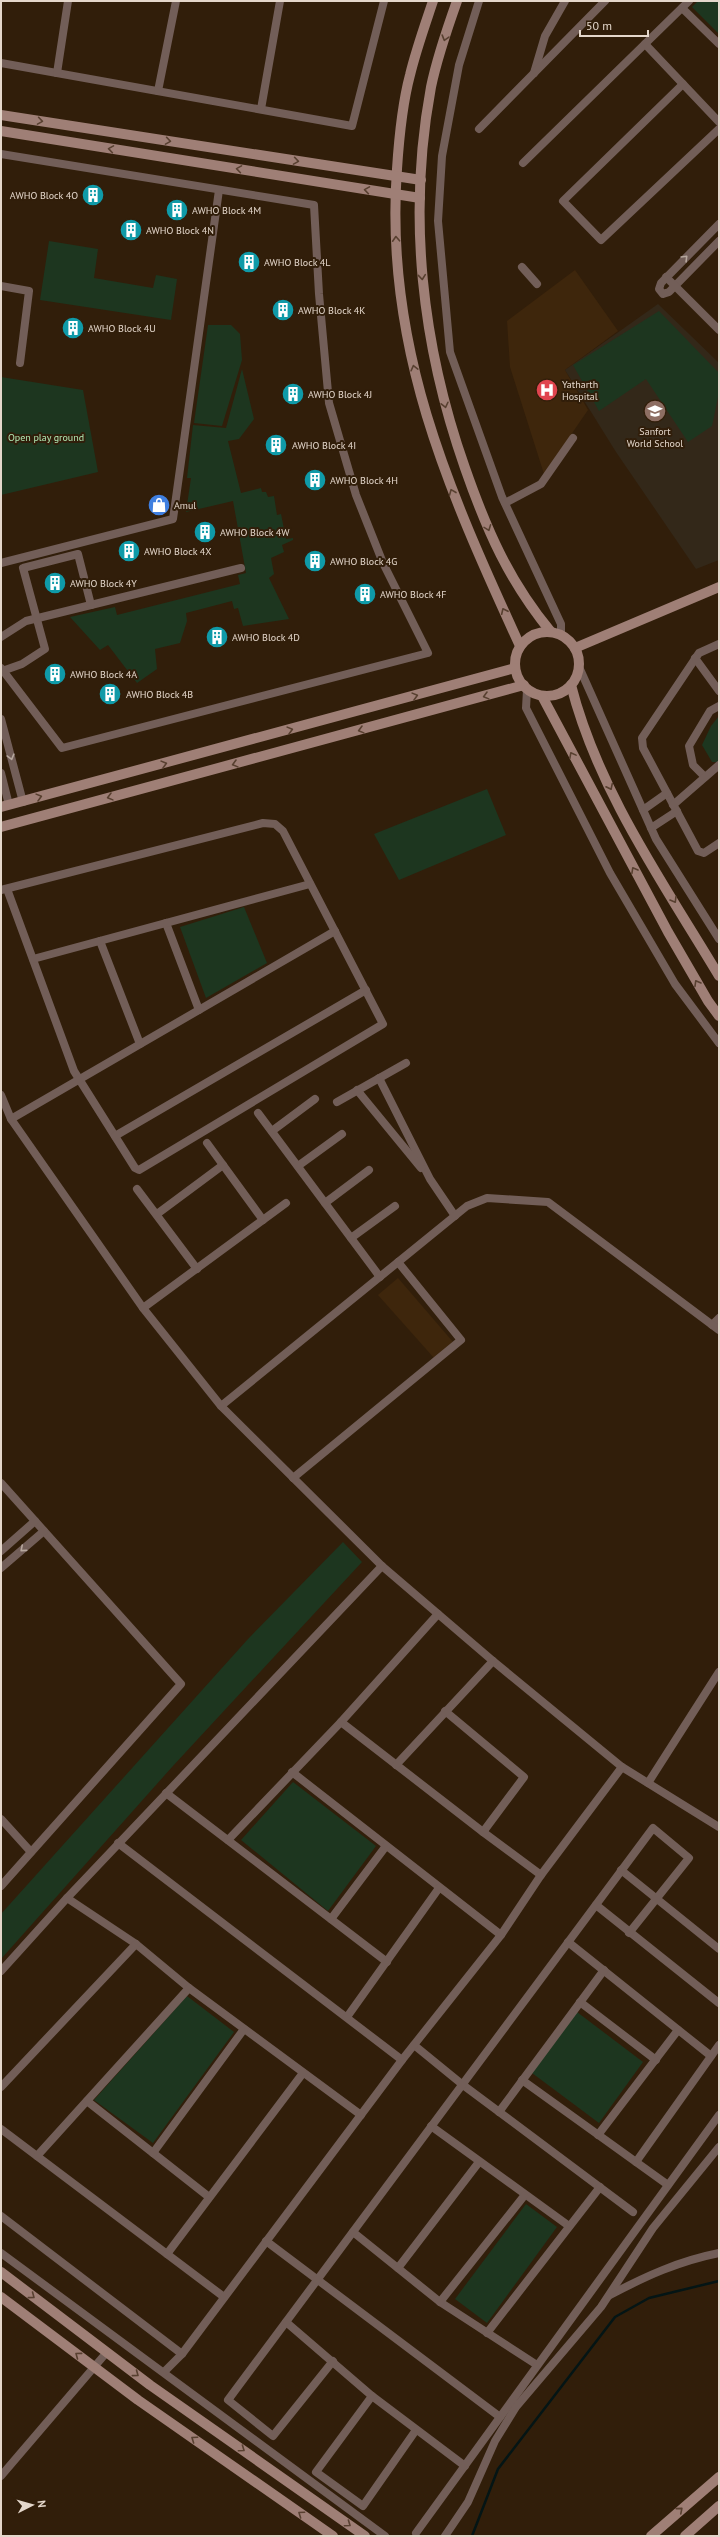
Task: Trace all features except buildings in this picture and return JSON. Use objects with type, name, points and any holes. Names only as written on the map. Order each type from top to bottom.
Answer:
[{"type":"street","points":[[57,73],[68,1]]},
{"type":"street","points":[[158,91],[176,1]]},
{"type":"street","points":[[261,109],[280,1]]},
{"type":"street","points":[[1,63],[352,126],[384,1]]},
{"type":"street","points":[[433,1],[410,76],[399,144],[395,194],[397,263],[406,338],[427,420],[476,550],[520,646],[515,668],[519,680],[525,687],[542,696],[660,918],[708,1001],[719,1016]]},
{"type":"street","points":[[457,1],[431,86],[422,149],[420,198],[420,261],[428,330],[448,418],[497,552],[524,598],[556,634],[575,648],[579,667],[651,828],[719,939]]},
{"type":"street","points":[[479,1],[459,65],[442,156],[438,222],[450,352],[505,503],[560,624],[556,634]]},
{"type":"street","points":[[534,73],[545,36],[565,1]]},
{"type":"street","points":[[479,129],[605,1]]},
{"type":"street","points":[[523,163],[689,1]]},
{"type":"street","points":[[682,8],[719,44]]},
{"type":"street","points":[[645,44],[719,122]]},
{"type":"street","points":[[683,84],[563,201],[601,240],[719,129]]},
{"type":"street","points":[[1,115],[421,180]]},
{"type":"street","points":[[1,131],[420,198]]},
{"type":"street","points":[[1,154],[314,205],[319,294],[329,403],[356,495],[383,563],[428,653],[62,748],[3,669],[22,664],[45,649],[23,568],[78,554]]},
{"type":"street","points":[[1,563],[173,519],[219,190]]},
{"type":"street","points":[[719,224],[658,286],[663,294],[669,292],[719,241]]},
{"type":"street","points":[[522,267],[537,284]]},
{"type":"street","points":[[666,277],[719,330]]},
{"type":"street","points":[[1,286],[29,291],[20,363]]},
{"type":"street","points":[[505,503],[542,484],[573,438]]},
{"type":"street","points":[[75,544],[91,605]]},
{"type":"street","points":[[1,637],[26,621],[241,568]]},
{"type":"street","points":[[575,648],[719,587]]},
{"type":"street","points":[[520,646],[534,635],[556,634]]},
{"type":"street","points":[[719,644],[699,653],[642,738],[643,748],[698,850],[704,853],[710,851],[719,843]]},
{"type":"street","points":[[695,658],[719,691]]},
{"type":"street","points":[[542,696],[563,692],[571,686],[579,667]]},
{"type":"street","points":[[1,772],[5,806],[515,668]]},
{"type":"street","points":[[571,686],[578,714],[633,833],[719,976]]},
{"type":"street","points":[[1,827],[525,687]]},
{"type":"street","points":[[525,687],[526,708],[610,873],[675,984],[719,1043]]},
{"type":"street","points":[[705,777],[694,765],[689,746],[710,711],[719,706]]},
{"type":"street","points":[[1,719],[23,802]]},
{"type":"street","points":[[651,828],[675,808],[705,777],[719,765]]},
{"type":"street","points":[[643,810],[667,793]]},
{"type":"street","points":[[263,823],[274,824],[283,830],[381,1019],[381,1027],[144,1169],[135,1168],[74,1071],[33,959],[4,889],[263,823]]},
{"type":"street","points":[[33,959],[310,884]]},
{"type":"street","points":[[166,923],[199,1010]]},
{"type":"street","points":[[12,1119],[335,931]]},
{"type":"street","points":[[100,941],[140,1044]]},
{"type":"street","points":[[115,1136],[366,990]]},
{"type":"street","points":[[337,1102],[406,1063]]},
{"type":"street","points":[[379,1078],[430,1179]]},
{"type":"street","points":[[357,1090],[430,1179],[455,1216]]},
{"type":"street","points":[[1,1095],[12,1119],[143,1308],[221,1406],[382,1566],[493,1662],[622,1767],[719,1827]]},
{"type":"street","points":[[272,1131],[315,1099]]},
{"type":"street","points":[[258,1113],[380,1277]]},
{"type":"street","points":[[298,1166],[342,1134]]},
{"type":"street","points":[[207,1143],[263,1220]]},
{"type":"street","points":[[157,1214],[223,1164]]},
{"type":"street","points":[[325,1203],[369,1170]]},
{"type":"street","points":[[137,1189],[197,1269]]},
{"type":"street","points":[[221,1406],[467,1206],[487,1198],[548,1202],[716,1327],[719,1318]]},
{"type":"street","points":[[143,1308],[286,1203]]},
{"type":"street","points":[[351,1238],[395,1206]]},
{"type":"street","points":[[293,1478],[461,1340],[398,1262]]},
{"type":"street","points":[[1,1483],[181,1684],[1,1886]]},
{"type":"street","points":[[1,1551],[35,1521]]},
{"type":"street","points":[[1,1568],[44,1531]]},
{"type":"street","points":[[1,1971],[118,1843],[382,1566]]},
{"type":"street","points":[[228,1840],[341,1722],[438,1614]]},
{"type":"street","points":[[396,1765],[445,1711],[493,1662]]},
{"type":"street","points":[[648,1783],[719,1672]]},
{"type":"street","points":[[445,1711],[524,1777],[483,1832]]},
{"type":"street","points":[[341,1722],[483,1832],[541,1874]]},
{"type":"street","points":[[164,2372],[182,2354],[402,2060],[501,1935],[541,1874],[622,1767]]},
{"type":"street","points":[[292,1772],[501,1935]]},
{"type":"street","points":[[166,1793],[387,1962]]},
{"type":"street","points":[[1,1819],[31,1852]]},
{"type":"street","points":[[333,2361],[274,2436],[228,2400],[653,1828],[689,1858],[629,1933]]},
{"type":"street","points":[[118,1843],[402,2060]]},
{"type":"street","points":[[331,1919],[386,1846]]},
{"type":"street","points":[[621,1870],[719,1949]]},
{"type":"street","points":[[347,2017],[439,1888]]},
{"type":"street","points":[[67,1898],[136,1944],[189,1988],[361,2115]]},
{"type":"street","points":[[596,1905],[629,1933],[719,2003]]},
{"type":"street","points":[[568,1942],[711,2056]]},
{"type":"street","points":[[1,2087],[136,1944]]},
{"type":"street","points":[[499,2112],[604,1970]]},
{"type":"street","points":[[37,2156],[189,1988]]},
{"type":"street","points":[[580,2002],[656,2060]]},
{"type":"street","points":[[153,2153],[244,2029]]},
{"type":"street","points":[[598,2135],[678,2030]]},
{"type":"street","points":[[414,2045],[463,2085],[633,2212]]},
{"type":"street","points":[[636,2162],[719,2045]]},
{"type":"street","points":[[167,2254],[303,2073]]},
{"type":"street","points":[[522,2080],[668,2185]]},
{"type":"street","points":[[87,2101],[209,2197]]},
{"type":"street","points":[[416,2533],[719,2115]]},
{"type":"street","points":[[431,2126],[524,2196],[569,2226]]},
{"type":"street","points":[[1,2128],[224,2297]]},
{"type":"street","points":[[445,2536],[468,2502],[495,2441],[516,2407],[609,2295],[653,2228],[719,2147]]},
{"type":"street","points":[[398,2268],[479,2162]]},
{"type":"street","points":[[487,2333],[600,2187]]},
{"type":"street","points":[[440,2302],[524,2196]]},
{"type":"street","points":[[1,2216],[182,2354]]},
{"type":"street","points":[[353,2232],[440,2302],[537,2365]]},
{"type":"street","points":[[266,2241],[500,2417]]},
{"type":"street","points":[[1,2253],[385,2536]]},
{"type":"street","points":[[609,2295],[654,2272],[690,2259],[719,2253]]},
{"type":"street","points":[[1,2272],[107,2352],[364,2536]]},
{"type":"street","points":[[1,2297],[94,2367],[333,2536]]},
{"type":"street","points":[[286,2322],[372,2396],[465,2466]]},
{"type":"street","points":[[1,2476],[107,2352]]},
{"type":"street","points":[[372,2396],[316,2472],[363,2506],[416,2430]]},
{"type":"street","points":[[650,2536],[719,2477]]},
{"type":"street","points":[[685,2536],[719,2506]]},
{"type":"shaded area","name":"Yatharth Hospital","points":[[575,270],[618,331],[565,370],[588,410],[544,474],[510,367],[507,321]]},
{"type":"shaded area","name":"Sanfort World School","points":[[658,304],[719,363],[719,560],[696,569],[616,452],[565,370]]},
{"type":"shaded area","points":[[398,1278],[453,1342],[434,1358],[378,1295]]},
{"type":"green space","points":[[698,1],[719,1],[719,34],[692,7]]},
{"type":"green space","points":[[49,241],[98,249],[94,278],[153,288],[156,275],[177,279],[171,320],[40,300]]},
{"type":"green space","points":[[659,311],[719,373],[719,392],[712,426],[688,442],[646,379],[599,411],[573,365]]},
{"type":"green space","points":[[208,325],[231,325],[240,334],[242,360],[222,426],[194,423]]},
{"type":"green space","points":[[242,369],[254,419],[239,439],[228,441],[241,493],[261,488],[262,492],[266,492],[268,497],[274,496],[277,515],[281,514],[286,539],[293,538],[293,540],[282,545],[284,552],[271,558],[274,574],[269,578],[289,619],[243,626],[238,608],[234,609],[232,601],[186,613],[187,621],[180,643],[155,649],[157,669],[137,683],[108,645],[100,650],[70,617],[115,607],[117,615],[240,584],[238,575],[246,573],[233,501],[186,512],[191,478],[187,478],[193,425],[226,428]]},
{"type":"green space","name":"Open play ground","points":[[1,377],[83,390],[98,472],[1,495]]},
{"type":"green space","points":[[719,716],[719,762],[712,762],[702,745],[711,726]]},
{"type":"green space","points":[[487,789],[506,835],[399,880],[374,834]]},
{"type":"green space","points":[[244,907],[267,963],[206,998],[180,927]]},
{"type":"green space","points":[[343,1542],[362,1562],[172,1767],[1,1959],[1,1914],[248,1639]]},
{"type":"green space","points":[[293,1782],[376,1846],[328,1911],[241,1840]]},
{"type":"green space","points":[[187,1996],[234,2032],[153,2143],[94,2100]]},
{"type":"green space","points":[[577,2012],[643,2062],[599,2123],[532,2073]]},
{"type":"green space","points":[[526,2204],[557,2227],[487,2323],[455,2299]]},
{"type":"waterway","points":[[472,2536],[498,2469],[615,2317],[649,2298],[719,2281]]},
{"type":"place","name":"AWHO Block 4O","points":[[93,195]]},
{"type":"place","name":"AWHO Block 4M","points":[[177,210]]},
{"type":"place","name":"AWHO Block 4N","points":[[131,230]]},
{"type":"place","name":"AWHO Block 4L","points":[[249,262]]},
{"type":"place","name":"AWHO Block 4K","points":[[283,310]]},
{"type":"place","name":"AWHO Block 4U","points":[[73,328]]},
{"type":"place","name":"Yatharth Hospital","points":[[547,390]]},
{"type":"place","name":"AWHO Block 4J","points":[[293,394]]},
{"type":"place","name":"Sanfort World School","points":[[655,411]]},
{"type":"place","name":"AWHO Block 4I","points":[[276,445]]},
{"type":"place","name":"AWHO Block 4H","points":[[315,480]]},
{"type":"place","name":"Amul","points":[[159,505]]},
{"type":"place","name":"AWHO Block 4W","points":[[205,532]]},
{"type":"place","name":"AWHO Block 4X","points":[[129,551]]},
{"type":"place","name":"AWHO Block 4G","points":[[315,561]]},
{"type":"place","name":"AWHO Block 4Y","points":[[55,583]]},
{"type":"place","name":"AWHO Block 4F","points":[[365,594]]},
{"type":"place","name":"AWHO Block 4D","points":[[217,637]]},
{"type":"place","name":"AWHO Block 4A","points":[[55,674]]},
{"type":"place","name":"AWHO Block 4B","points":[[110,694]]}]
